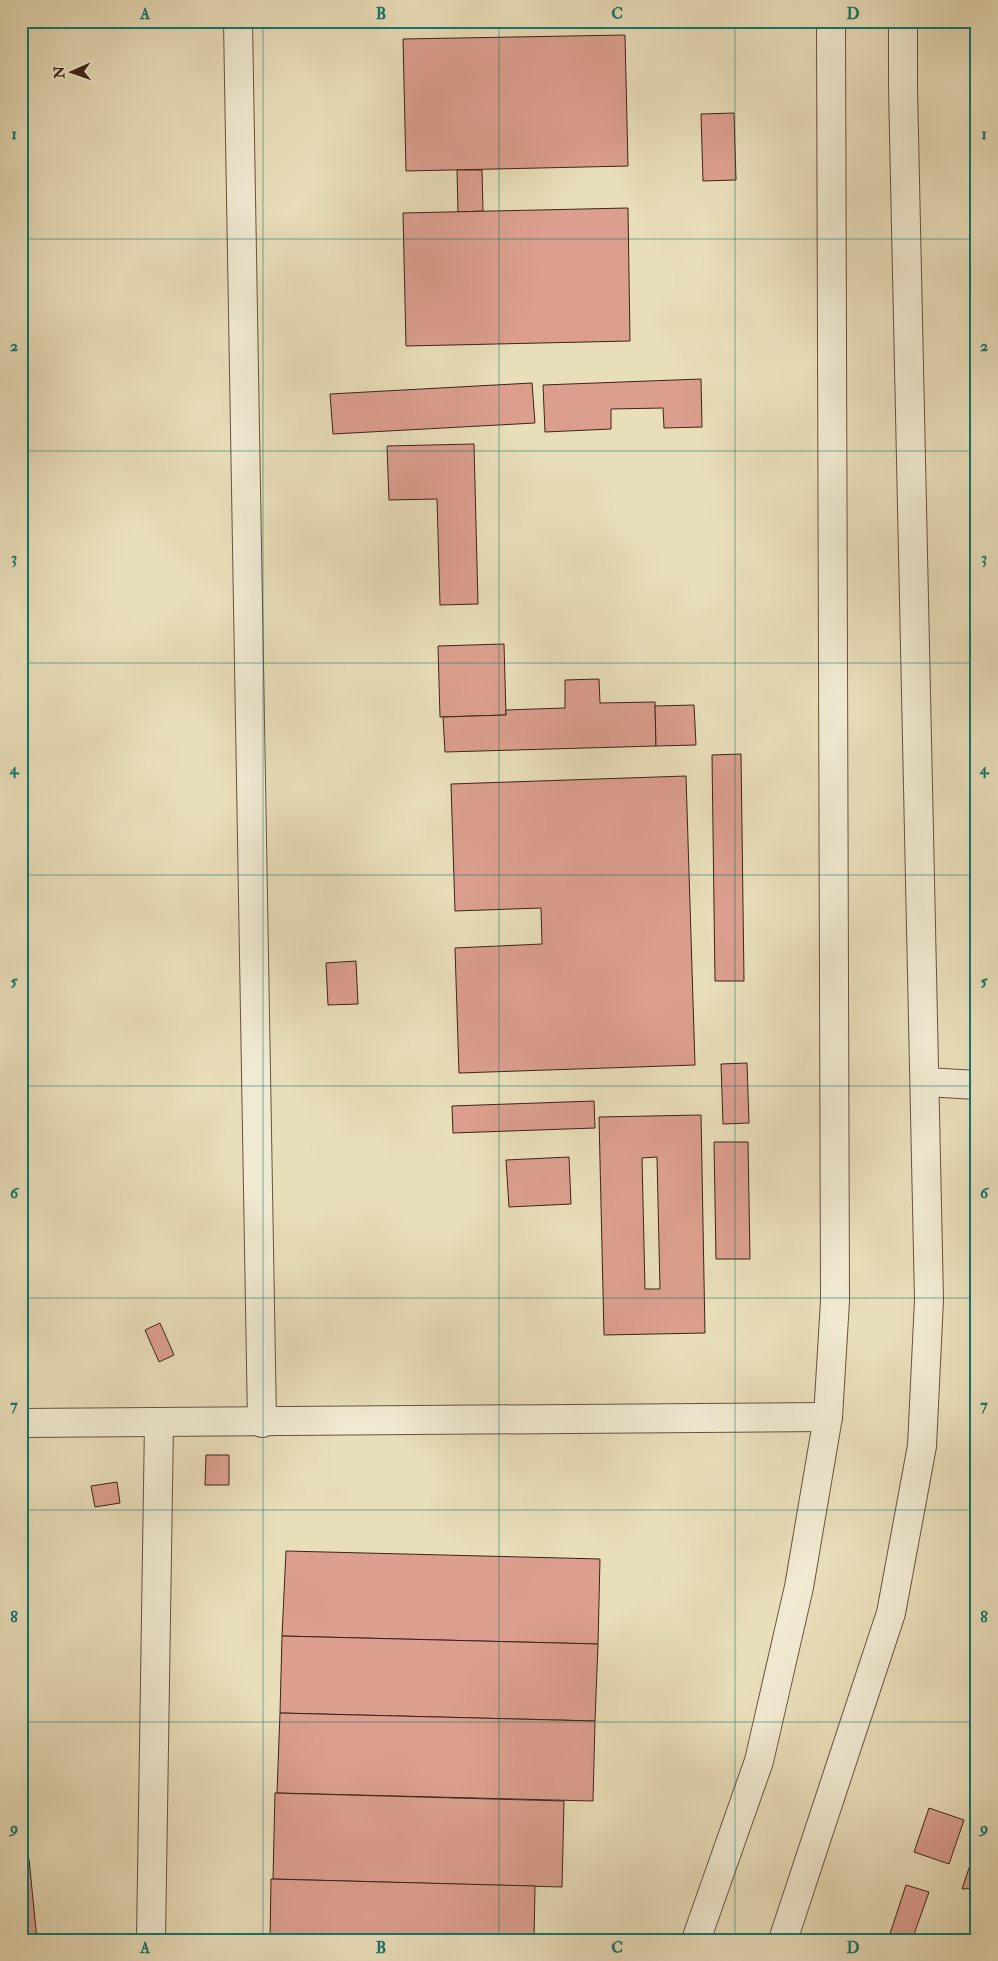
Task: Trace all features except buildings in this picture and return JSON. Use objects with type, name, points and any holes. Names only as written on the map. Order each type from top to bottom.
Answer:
[{"type":"street","points":[[238,21],[262,1423]]},
{"type":"street","points":[[696,1940],[759,1761],[799,1587],[828,1417],[835,1301],[831,21]]},
{"type":"street","points":[[783,1940],[891,1613],[922,1446],[929,1300],[903,21]]},
{"type":"street","points":[[926,1082],[977,1085]]},
{"type":"street","points":[[21,1423],[262,1423],[828,1417]]},
{"type":"street","points":[[151,1940],[159,1423]]}]
